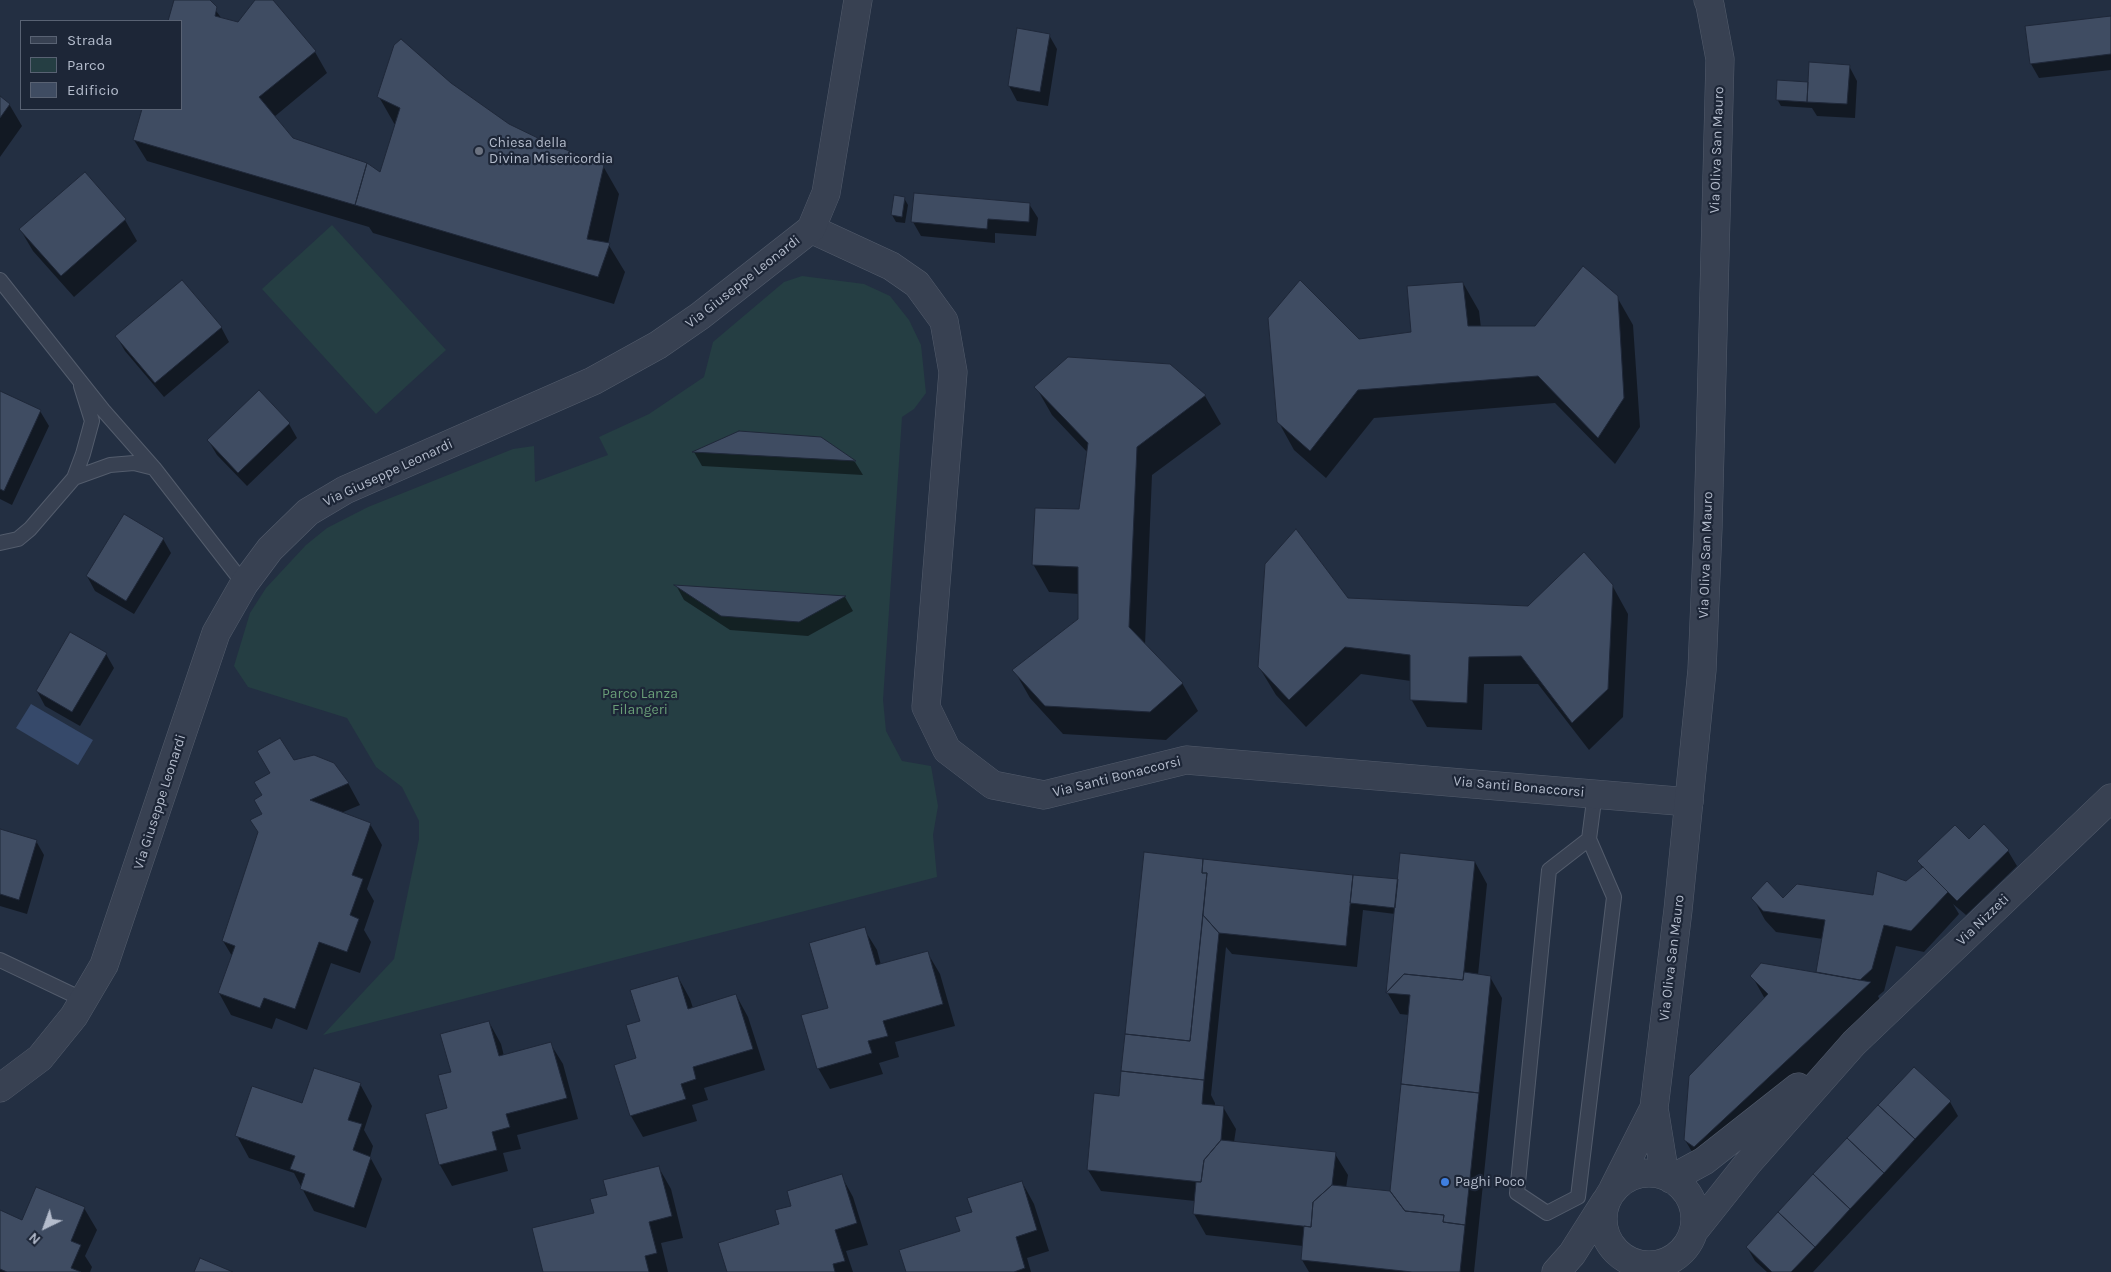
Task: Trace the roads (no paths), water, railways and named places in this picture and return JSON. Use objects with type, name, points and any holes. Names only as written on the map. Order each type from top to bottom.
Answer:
[{"type":"street","name":"Via Giuseppe Leonardi","points":[[0,1088],[40,1058],[74,1016],[104,965],[216,633],[244,584],[272,547],[308,512],[345,490],[593,381],[650,350],[700,316],[811,229],[826,193],[858,0]]},
{"type":"street","name":"Via Oliva San Mauro","points":[[1654,1108],[1702,670],[1720,59],[1708,0]]},
{"type":"street","name":"Via Santi Bonaccorsi","points":[[811,229],[892,266],[917,284],[944,321],[953,372],[926,707],[947,750],[993,785],[1044,795],[1186,760],[1689,802]]},
{"type":"street","name":"Via Nizzeti","points":[[1854,1043],[2111,798]]},
{"type":"street","points":[[1668,1177],[1704,1161],[1854,1043]]},
{"type":"street","points":[[1689,1272],[1692,1235],[1696,1217],[1693,1204],[1686,1192],[1668,1177],[1650,1172],[1636,1174],[1623,1180],[1609,1195],[1602,1216],[1604,1231],[1610,1245],[1633,1268],[1667,1262],[1681,1253],[1692,1235],[1748,1163],[1854,1043]]},
{"type":"street","points":[[1654,1108],[1668,1177]]},
{"type":"street","points":[[1556,1272],[1572,1254],[1609,1195],[1654,1108]]},
{"type":"lane","points":[[0,280],[103,410],[154,468],[244,584]]},
{"type":"lane","points":[[0,542],[18,539],[30,529],[74,478],[92,421],[77,375]]},
{"type":"lane","points":[[74,478],[110,465],[134,463],[154,468]]},
{"type":"lane","points":[[1589,840],[1549,870],[1517,1193],[1547,1213],[1578,1197],[1614,897],[1589,840],[1595,793]]},
{"type":"lane","points":[[0,960],[84,1000]]},
{"type":"water","points":[[31,704],[93,740],[78,765],[16,728]]},
{"type":"place","name":"Chiesa della Divina Misericordia","points":[[479,151]]},
{"type":"place","name":"Paghi Poco","points":[[1445,1182]]},
{"type":"park label","name":"Parco Lanza Filangeri","points":[[640,702]]}]
